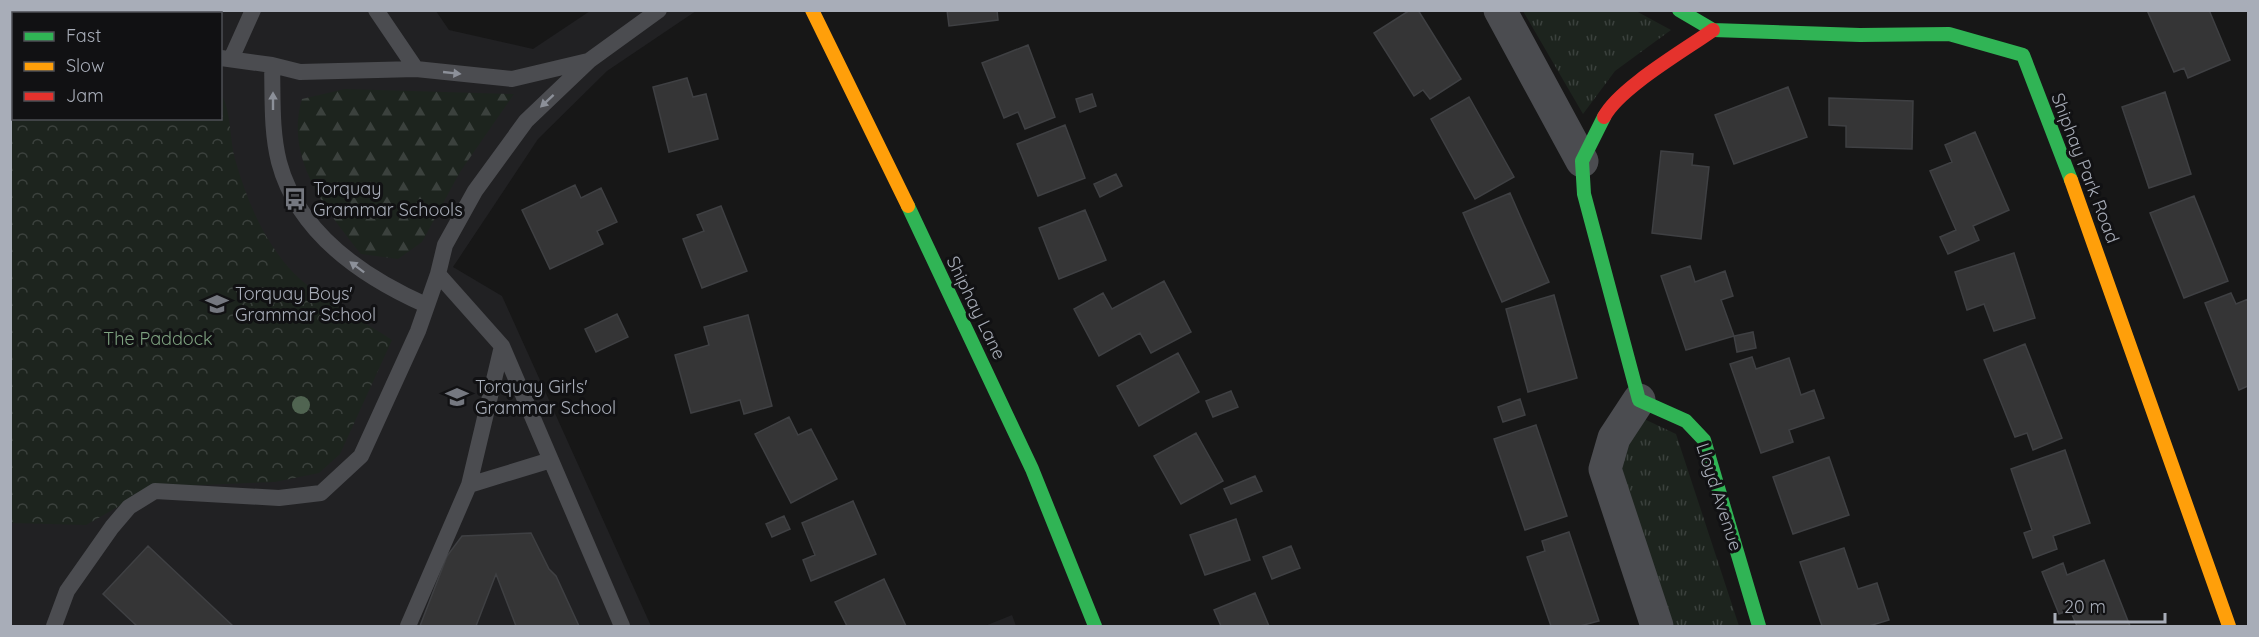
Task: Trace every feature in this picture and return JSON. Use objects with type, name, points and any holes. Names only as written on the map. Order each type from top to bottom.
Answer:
[{"type":"street","name":"Shiphay Lane","points":[[812,10],[1013,428],[1081,583],[1095,627]]},
{"type":"street","points":[[1500,10],[1582,161],[1584,194],[1639,400],[1614,438],[1605,469],[1657,627]]},
{"type":"street","name":"Shiphay Park Road","points":[[1679,10],[1713,30],[1860,35],[1949,34],[2023,55],[2084,215],[2229,627]]},
{"type":"street","points":[[1582,161],[1608,110],[1642,80],[1713,30]]},
{"type":"street","name":"Lloyd Avenue","points":[[1639,400],[1686,421],[1704,440],[1759,627]]},
{"type":"lane","points":[[254,10],[226,58],[273,65],[300,72],[416,69],[512,79],[590,60]]},
{"type":"lane","points":[[376,10],[416,69]]},
{"type":"lane","points":[[54,627],[67,591],[112,527],[129,507],[155,491],[279,498],[321,493],[361,456],[418,331],[438,274],[445,244],[475,191],[526,121],[590,60],[659,10]]},
{"type":"lane","points":[[273,65],[273,126],[280,164],[295,199],[328,245],[370,277],[426,305]]},
{"type":"lane","points":[[438,274],[502,346],[622,627]]},
{"type":"lane","points":[[408,627],[469,485],[502,346]]},
{"type":"lane","points":[[469,485],[551,460]]},
{"type":"shaded area","name":"Torquay Boys' Grammar School","points":[[10,11],[436,11],[449,30],[533,49],[590,11],[696,11],[607,71],[538,139],[453,267],[502,296],[651,626],[11,626]]},
{"type":"shaded area","points":[[1012,615],[1016,626],[985,626]]},
{"type":"green space","points":[[1523,11],[1636,11],[1671,30],[1615,71],[1583,114]]},
{"type":"green space","name":"The Paddock","points":[[12,45],[12,120],[222,120],[222,95],[229,117],[233,151],[246,192],[260,224],[278,254],[288,267],[310,287],[392,340],[340,454],[319,473],[275,482],[153,487],[86,525],[11,523]]},
{"type":"green space","points":[[345,89],[514,94],[460,172],[422,242],[398,259],[361,254],[322,201],[304,162],[299,142],[298,121],[302,99]]},
{"type":"green space","points":[[1642,418],[1676,434],[1739,626],[1660,626],[1616,476],[1628,423]]},
{"type":"building","points":[[947,10],[997,10],[998,20],[949,26]]},
{"type":"building","points":[[1410,10],[1418,10],[1461,79],[1430,99],[1423,90],[1414,96],[1374,33]]},
{"type":"building","points":[[2147,10],[2209,10],[2230,60],[2188,78],[2184,68],[2174,72]]},
{"type":"building","points":[[1028,45],[1055,117],[1025,129],[1018,112],[1004,118],[982,63]]},
{"type":"building","points":[[687,78],[693,97],[706,94],[718,139],[669,152],[653,87]]},
{"type":"building","points":[[1788,87],[1807,137],[1734,164],[1715,115]]},
{"type":"building","points":[[2165,92],[2191,174],[2149,188],[2122,107]]},
{"type":"building","points":[[1092,94],[1096,106],[1080,112],[1076,99]]},
{"type":"building","points":[[1469,97],[1514,177],[1475,199],[1431,119]]},
{"type":"building","points":[[1829,98],[1913,101],[1912,149],[1846,147],[1846,126],[1829,125]]},
{"type":"building","points":[[1065,125],[1085,178],[1038,196],[1017,144]]},
{"type":"building","points":[[1975,132],[2009,210],[1973,226],[1979,240],[1948,254],[1940,237],[1956,230],[1930,171],[1952,162],[1945,145]]},
{"type":"building","points":[[1661,151],[1693,154],[1692,165],[1709,167],[1701,239],[1652,233]]},
{"type":"building","points":[[1116,174],[1122,186],[1100,197],[1094,184]]},
{"type":"building","points":[[575,185],[581,198],[601,188],[617,222],[597,231],[603,244],[550,269],[522,210]]},
{"type":"building","points":[[1510,193],[1549,282],[1502,302],[1463,213]]},
{"type":"building","points":[[2194,196],[2228,281],[2184,298],[2150,213]]},
{"type":"building","points":[[721,206],[747,271],[702,288],[683,239],[704,231],[697,215]]},
{"type":"building","points":[[1085,210],[1106,260],[1059,279],[1039,228]]},
{"type":"building","points":[[2014,253],[2035,318],[1994,331],[1984,304],[1967,310],[1955,272]]},
{"type":"building","points":[[1690,266],[1695,282],[1725,271],[1733,296],[1721,300],[1734,336],[1686,350],[1661,276]]},
{"type":"building","points":[[1164,281],[1191,332],[1151,353],[1140,333],[1099,356],[1074,309],[1103,293],[1112,309]]},
{"type":"building","points":[[2231,293],[2236,304],[2248,299],[2248,386],[2239,390],[2205,303]]},
{"type":"building","points":[[1554,295],[1577,378],[1528,392],[1506,309]]},
{"type":"building","points":[[617,314],[628,337],[596,352],[585,329]]},
{"type":"building","points":[[748,315],[772,406],[744,414],[740,400],[691,413],[675,355],[709,345],[704,327]]},
{"type":"building","points":[[1753,332],[1756,348],[1737,352],[1734,336]]},
{"type":"building","points":[[2025,344],[2062,438],[2033,450],[2027,433],[2015,437],[1984,360]]},
{"type":"building","points":[[1178,353],[1199,392],[1139,426],[1117,386]]},
{"type":"building","points":[[1752,357],[1756,369],[1789,358],[1801,395],[1814,390],[1824,418],[1789,430],[1793,442],[1761,453],[1730,364]]},
{"type":"building","points":[[1231,391],[1238,407],[1213,417],[1206,401]]},
{"type":"building","points":[[1520,399],[1525,415],[1503,422],[1498,407]]},
{"type":"building","points":[[789,417],[798,435],[811,429],[837,479],[791,503],[755,434]]},
{"type":"building","points":[[1536,425],[1567,516],[1525,530],[1494,439]]},
{"type":"building","points":[[1196,433],[1223,481],[1181,504],[1154,456]]},
{"type":"building","points":[[2065,450],[2090,523],[2053,536],[2057,549],[2033,558],[2024,533],[2032,530],[2011,469]]},
{"type":"building","points":[[1829,457],[1849,515],[1793,534],[1773,477]]},
{"type":"building","points":[[1255,476],[1262,491],[1231,504],[1224,489]]},
{"type":"building","points":[[853,501],[876,554],[811,581],[803,560],[815,555],[802,523]]},
{"type":"building","points":[[784,516],[790,529],[772,537],[766,524]]},
{"type":"building","points":[[1236,519],[1250,560],[1205,575],[1190,535]]},
{"type":"building","points":[[1569,532],[1599,621],[1580,626],[1551,626],[1527,557],[1545,551],[1542,541]]},
{"type":"building","points":[[531,533],[549,569],[556,576],[579,626],[516,626],[496,574],[476,626],[420,626],[447,556],[462,536]]},
{"type":"building","points":[[148,546],[233,626],[137,626],[103,594]]},
{"type":"building","points":[[1291,546],[1300,568],[1272,579],[1263,557]]},
{"type":"building","points":[[1844,548],[1858,589],[1877,583],[1889,620],[1869,626],[1822,626],[1800,562]]},
{"type":"building","points":[[2104,560],[2130,626],[2077,626],[2070,610],[2059,614],[2042,572],[2063,563],[2067,575]]},
{"type":"building","points":[[884,579],[906,626],[847,626],[835,602]]},
{"type":"building","points":[[1255,593],[1269,626],[1221,626],[1214,610]]},
{"type":"traffic: fast","points":[[1679,10],[1713,30],[1860,35],[1949,34],[2023,55],[2071,180]]},
{"type":"traffic: fast","points":[[1604,117],[1582,161],[1584,194],[1639,400],[1686,421],[1704,440],[1759,626]]},
{"type":"traffic: fast","points":[[908,206],[1032,469],[1095,626]]},
{"type":"traffic: slow","points":[[812,10],[908,206]]},
{"type":"traffic: slow","points":[[2071,180],[2229,626]]},
{"type":"traffic: jam","points":[[1604,117],[1623,94],[1638,82],[1713,30]]},
{"type":"place","name":"Torquay Grammar Schools","points":[[295,199]]},
{"type":"place","name":"Torquay Boys' Grammar School","points":[[217,304]]},
{"type":"place","name":"Torquay Girls' Grammar School","points":[[457,397]]}]
